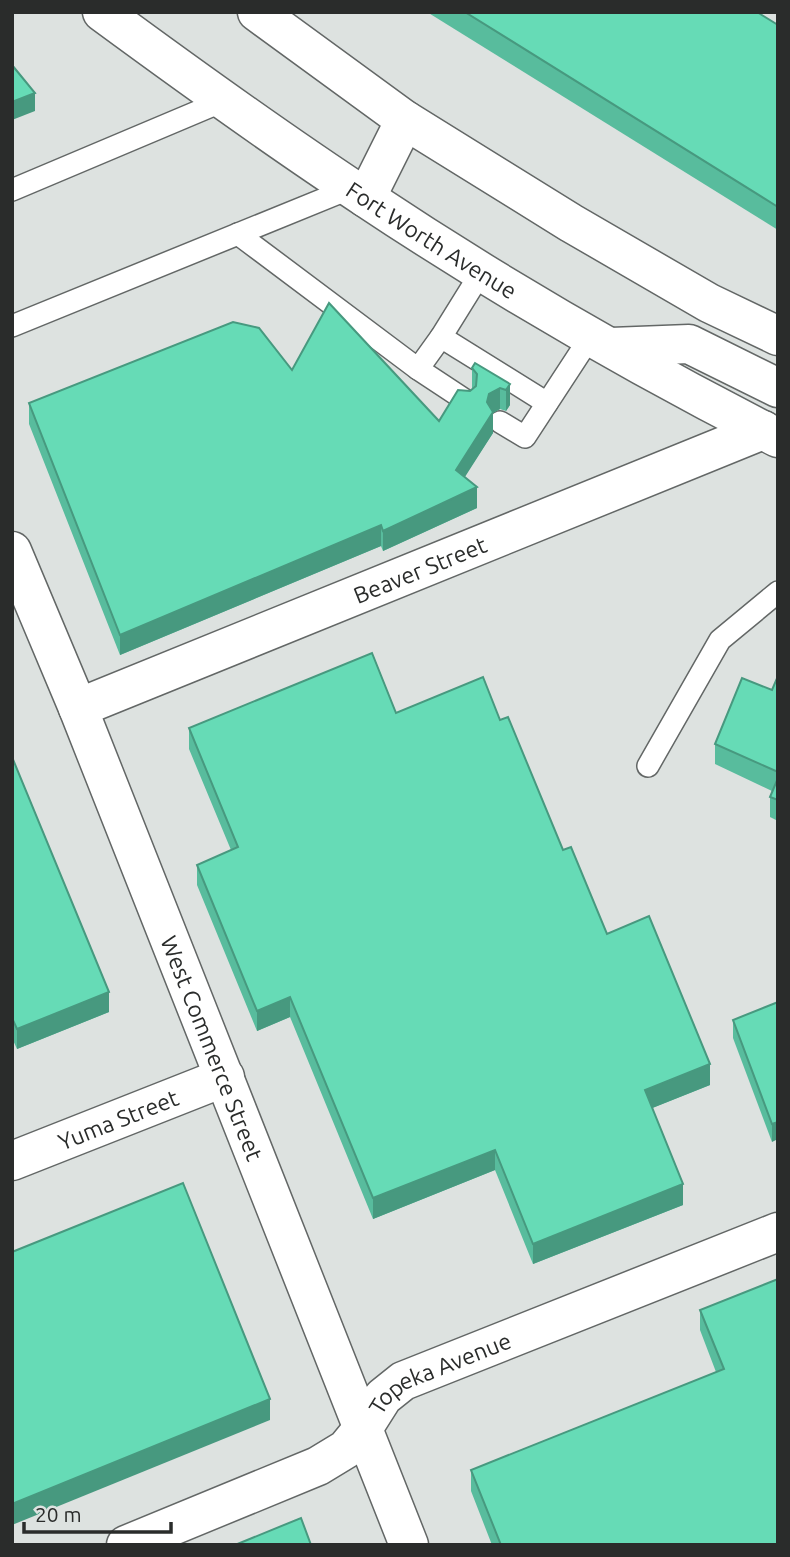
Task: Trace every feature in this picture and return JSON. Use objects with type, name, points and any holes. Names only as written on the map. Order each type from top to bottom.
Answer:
[{"type":"street","name":"Fort Worth Avenue","points":[[102,12],[223,101],[358,193],[601,342],[770,434]]},
{"type":"street","points":[[257,12],[405,120],[571,223],[709,303],[778,336]]},
{"type":"street","points":[[358,193],[405,120]]},
{"type":"street","points":[[601,342],[689,344],[778,388]]},
{"type":"street","name":"Beaver Street","points":[[78,708],[770,434]]},
{"type":"street","name":"West Commerce Street","points":[[12,551],[78,708],[410,1545]]},
{"type":"street","name":"Yuma Street","points":[[12,1161],[225,1077]]},
{"type":"street","name":"Topeka Avenue","points":[[126,1545],[318,1466],[346,1449],[383,1397],[403,1381],[778,1232]]},
{"type":"lane","points":[[12,190],[223,101]]},
{"type":"lane","points":[[12,326],[237,234],[358,193]]},
{"type":"lane","points":[[237,234],[418,369],[465,400]]},
{"type":"lane","points":[[418,369],[482,271]]},
{"type":"lane","points":[[441,337],[547,403]]},
{"type":"lane","points":[[499,422],[525,437],[547,403],[601,342]]},
{"type":"lane","points":[[648,766],[720,640],[778,592]]},
{"type":"building","points":[[465,12],[757,12],[778,25],[778,207]]},
{"type":"building","points":[[12,65],[35,93],[12,102]]},
{"type":"building","points":[[329,303],[439,421],[458,390],[470,391],[476,386],[477,374],[472,368],[475,363],[510,384],[506,390],[500,388],[489,394],[487,402],[493,412],[456,470],[477,487],[383,531],[381,525],[120,635],[29,403],[233,322],[259,328],[292,370]]},
{"type":"building","points":[[372,653],[396,713],[483,677],[500,720],[508,717],[563,850],[571,847],[607,934],[649,916],[710,1064],[645,1090],[683,1184],[533,1244],[495,1150],[373,1198],[290,997],[257,1011],[197,865],[238,847],[189,728]]},
{"type":"building","points":[[778,676],[778,772],[715,744],[742,678],[772,690]]},
{"type":"building","points":[[12,757],[109,992],[17,1029],[12,1018]]},
{"type":"building","points":[[778,778],[778,800],[770,797]]},
{"type":"building","points":[[778,1002],[778,1122],[772,1124],[733,1020]]},
{"type":"building","points":[[183,1183],[270,1399],[12,1504],[12,1252]]},
{"type":"building","points":[[778,1279],[778,1545],[501,1545],[471,1470],[724,1369],[700,1310]]},
{"type":"building","points":[[301,1518],[311,1545],[235,1545]]}]
